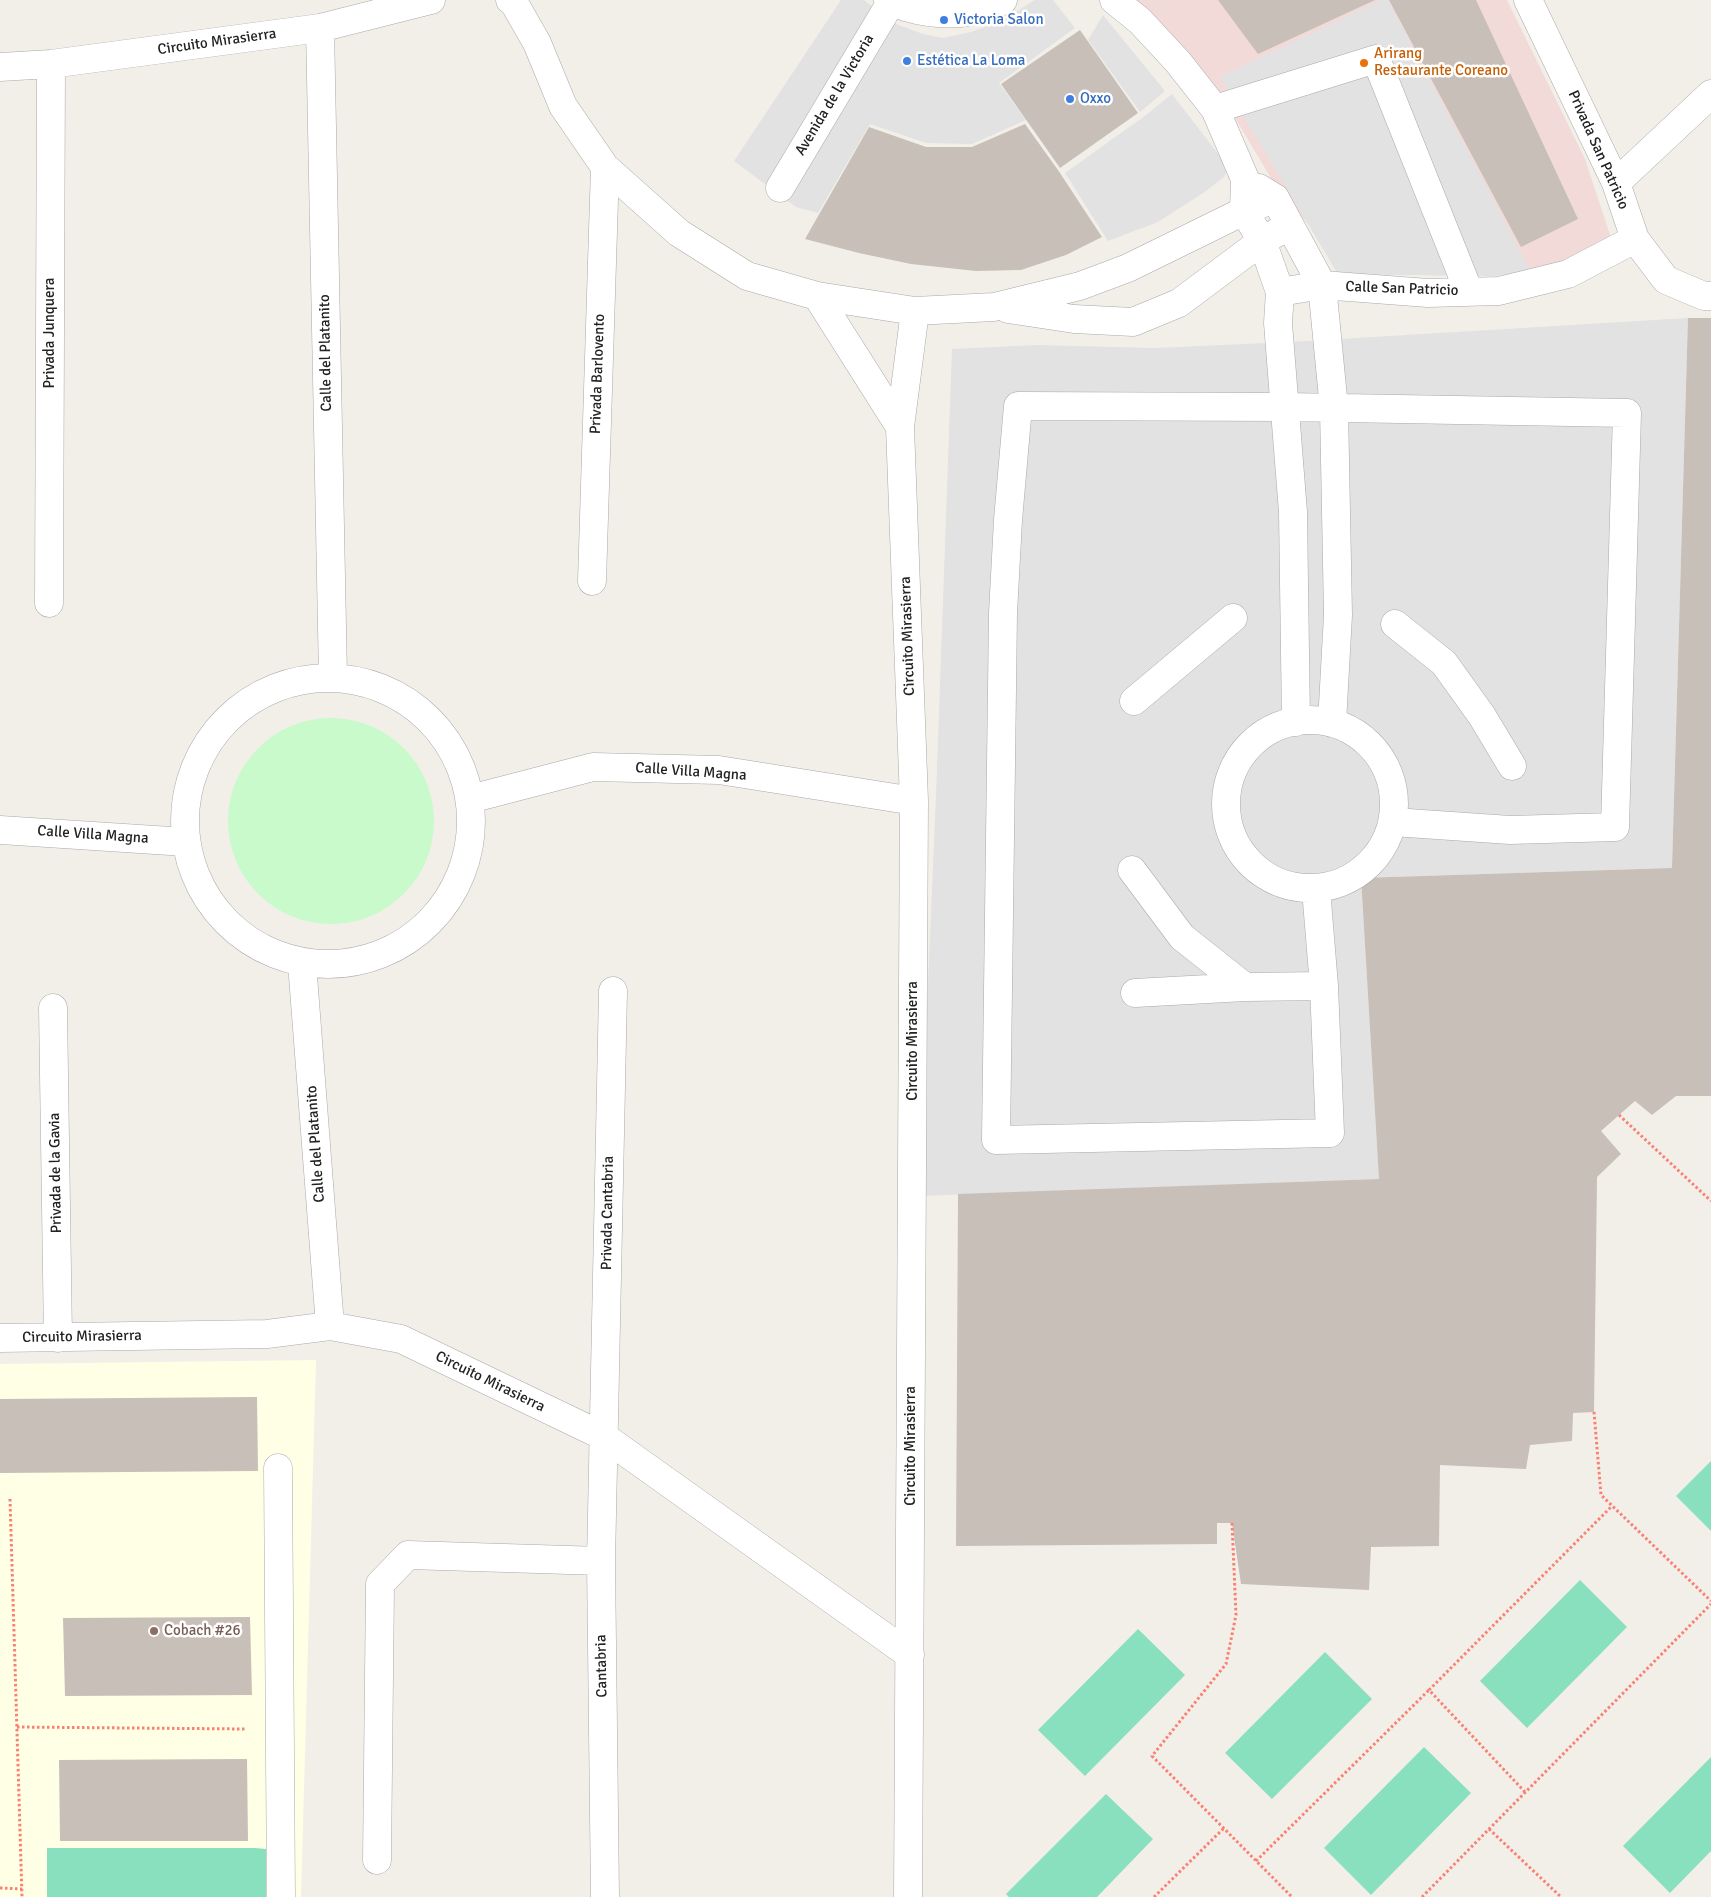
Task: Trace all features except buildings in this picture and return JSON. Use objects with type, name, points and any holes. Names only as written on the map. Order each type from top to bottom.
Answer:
[{"type":"street","name":"Circuito Mirasierra","points":[[0,67],[51,64],[320,28],[431,0]]},
{"type":"street","points":[[510,0],[513,0],[537,43],[563,106],[605,167],[679,233],[747,276],[816,296],[914,311],[994,307],[1080,286],[1120,271],[1275,198]]},
{"type":"street","points":[[889,1],[926,13],[963,13],[1003,0]]},
{"type":"street","points":[[1114,0],[1140,21],[1178,62],[1215,109],[1245,179],[1244,211],[1262,241],[1280,292],[1278,324],[1293,512],[1296,722]]},
{"type":"street","name":"Privada San Patricio","points":[[1528,0],[1616,183],[1635,239],[1666,280],[1704,296],[1711,296]]},
{"type":"street","name":"Avenida de la Victoria","points":[[780,188],[889,1]]},
{"type":"street","name":"Calle del Platanito","points":[[320,28],[333,678]]},
{"type":"street","points":[[1215,109],[1376,59],[1469,292]]},
{"type":"street","name":"Privada Junquera","points":[[49,602],[51,64]]},
{"type":"street","points":[[1616,183],[1711,94]]},
{"type":"street","name":"Privada Barlovento","points":[[592,581],[605,167]]},
{"type":"street","points":[[1245,179],[1275,198],[1322,285],[1334,408],[1338,615],[1332,723]]},
{"type":"street","points":[[994,307],[1074,319],[1133,322],[1179,303],[1262,241],[1290,225]]},
{"type":"street","name":"Calle San Patricio","points":[[1280,292],[1322,285],[1428,293],[1499,291],[1568,274],[1635,239]]},
{"type":"street","points":[[816,296],[900,427]]},
{"type":"street","name":"Circuito Mirasierra","points":[[908,1897],[914,801],[900,427],[914,311]]},
{"type":"street","points":[[1316,889],[1324,986],[1330,1133],[996,1140],[1003,614],[1008,520],[1018,406],[1285,407],[1627,413],[1615,827],[1510,830],[1393,822]]},
{"type":"street","points":[[1134,702],[1233,618]]},
{"type":"street","points":[[1395,624],[1444,663],[1482,716],[1512,766]]},
{"type":"street","points":[[333,678],[382,688],[424,714],[454,753],[470,799],[470,845],[456,889],[428,925],[390,952],[346,964],[302,963],[260,948],[224,921],[199,884],[186,842],[186,800],[197,760],[220,725],[253,698],[291,682],[333,678]]},
{"type":"street","points":[[1296,722],[1332,723],[1356,733],[1375,750],[1388,772],[1394,796],[1393,822],[1385,842],[1373,861],[1356,876],[1337,884],[1316,889],[1289,886],[1265,875],[1244,858],[1231,834],[1225,808],[1228,782],[1239,758],[1257,738],[1280,725],[1296,722]]},
{"type":"street","name":"Calle Villa Magna","points":[[470,799],[593,767],[719,770],[914,801]]},
{"type":"street","name":"Calle Villa Magna","points":[[0,830],[186,842]]},
{"type":"street","points":[[1132,870],[1182,937],[1245,987]]},
{"type":"street","name":"Calle del Platanito","points":[[302,963],[330,1326]]},
{"type":"street","points":[[1135,993],[1245,987],[1324,986]]},
{"type":"street","name":"Privada Cantabria","points":[[603,1436],[613,991]]},
{"type":"street","name":"Privada de la Gavia","points":[[53,1008],[58,1338]]},
{"type":"street","name":"Circuito Mirasierra","points":[[0,1338],[267,1334],[330,1326],[401,1339],[603,1436],[910,1655]]},
{"type":"street","name":"Cantabria","points":[[603,1436],[601,1561],[605,1897]]},
{"type":"street","points":[[278,1468],[281,1897]]},
{"type":"street","points":[[377,1860],[380,1584],[408,1555],[601,1561]]},
{"type":"path","points":[[1619,1115],[1711,1201]]},
{"type":"path","points":[[1422,1897],[1711,1602],[1601,1495],[1594,1412]]},
{"type":"path","points":[[10,1499],[22,1897]]},
{"type":"path","points":[[1256,1861],[1612,1506]]},
{"type":"path","points":[[1232,1523],[1236,1615],[1226,1664],[1152,1756],[1292,1897]]},
{"type":"path","points":[[1429,1690],[1526,1792]]},
{"type":"path","points":[[17,1727],[246,1729]]},
{"type":"path","points":[[1154,1897],[1224,1828]]},
{"type":"path","points":[[1489,1830],[1561,1897]]},
{"type":"path","points":[[0,1888],[22,1889]]},
{"type":"shaded area","points":[[841,0],[864,0],[896,24],[923,34],[943,38],[971,32],[1001,21],[1035,0],[1053,0],[1075,28],[999,83],[1026,120],[972,144],[926,143],[870,124],[818,213],[796,207],[734,161]]},
{"type":"shaded area","points":[[1121,0],[1507,0],[1585,159],[1613,244],[1531,272],[1492,276],[1338,274],[1313,230],[1275,185],[1225,101]]},
{"type":"shaded area","points":[[1381,0],[1388,0],[1531,272],[1492,276],[1338,274],[1220,77]]},
{"type":"shaded area","points":[[1103,15],[1165,91],[1140,112],[1088,40]]},
{"type":"shaded area","points":[[1172,94],[1229,168],[1224,177],[1203,193],[1158,222],[1108,241],[1065,173]]},
{"type":"shaded area","points":[[1688,318],[1672,868],[1361,878],[1379,1179],[919,1196],[952,349],[1036,345],[1155,348],[1290,342]]},
{"type":"shaded area","name":"Cobach #26","points":[[316,1360],[301,1897],[0,1897],[0,1364]]},
{"type":"green space","points":[[321,718],[341,718],[371,725],[397,741],[411,755],[427,781],[434,811],[434,831],[427,861],[411,887],[397,901],[371,917],[341,924],[321,924],[291,917],[265,901],[251,887],[235,861],[228,831],[228,811],[235,781],[251,755],[265,741],[291,725]]},
{"type":"green space","points":[[1711,1461],[1711,1531],[1676,1496]]},
{"type":"green space","points":[[1580,1580],[1627,1627],[1527,1728],[1480,1681]]},
{"type":"green space","points":[[1138,1629],[1185,1675],[1085,1776],[1038,1730]]},
{"type":"green space","points":[[1325,1652],[1372,1699],[1272,1799],[1225,1753]]},
{"type":"green space","points":[[1424,1747],[1471,1793],[1371,1895],[1324,1848]]},
{"type":"green space","points":[[1711,1757],[1711,1851],[1670,1893],[1623,1846]]},
{"type":"green space","points":[[1106,1794],[1153,1839],[1097,1897],[1009,1897],[1006,1894]]},
{"type":"green space","points":[[47,1848],[266,1849],[266,1897],[47,1897]]},
{"type":"place","name":"Victoria Salon","points":[[944,20]]},
{"type":"place","name":"Estética La Loma","points":[[907,61]]},
{"type":"place","name":"Arirang Restaurante Coreano","points":[[1364,63]]},
{"type":"place","name":"Oxxo","points":[[1070,99]]},
{"type":"place","name":"Cobach #26","points":[[154,1631]]}]
